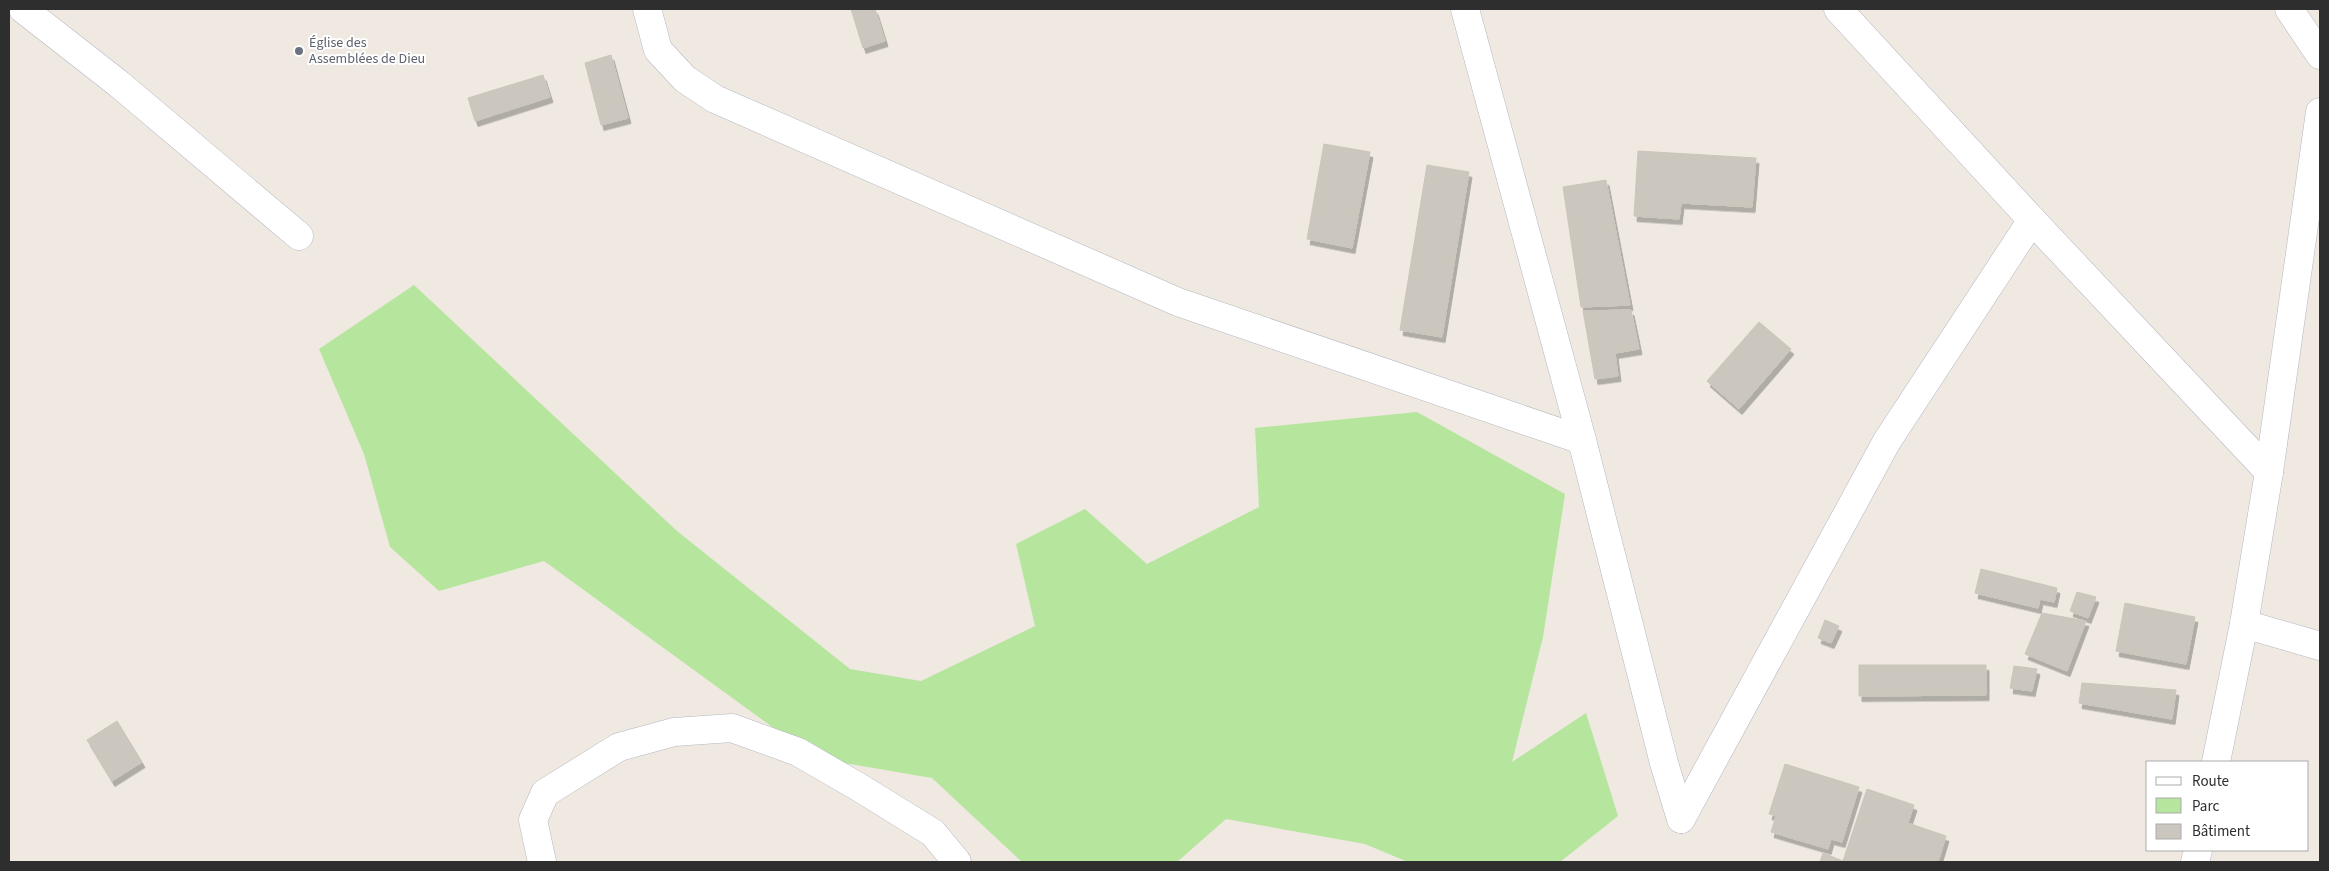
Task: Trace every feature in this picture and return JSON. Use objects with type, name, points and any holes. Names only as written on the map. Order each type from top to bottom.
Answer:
[{"type":"street","points":[[23,9],[119,84],[299,236]]},
{"type":"street","points":[[647,9],[658,50],[685,80],[715,99],[1178,302],[1582,440]]},
{"type":"street","points":[[1465,9],[1582,440],[1664,763],[1682,819],[1887,441],[2032,220]]},
{"type":"street","points":[[1838,9],[2032,220],[2269,472]]},
{"type":"street","points":[[2289,9],[2320,54]]},
{"type":"street","points":[[2216,761],[2244,624],[2312,222],[2320,112]]},
{"type":"street","points":[[2244,624],[2320,646]]},
{"type":"street","points":[[542,862],[533,820],[545,793],[619,747],[674,732],[732,728],[798,752],[857,786],[933,833],[957,862]]},
{"type":"green space","points":[[414,285],[677,531],[850,669],[921,681],[1035,626],[1016,544],[1085,509],[1147,564],[1259,507],[1255,428],[1417,412],[1565,494],[1543,637],[1512,762],[1586,713],[1618,816],[1560,862],[1408,862],[1365,844],[1226,819],[1177,862],[1022,862],[932,778],[815,758],[544,561],[439,591],[390,547],[364,454],[319,349]]},
{"type":"building","points":[[851,9],[875,9],[885,41],[863,48]]},
{"type":"building","points":[[611,55],[628,118],[601,125],[585,63]]},
{"type":"building","points":[[543,75],[550,97],[475,121],[468,98]]},
{"type":"building","points":[[1324,144],[1370,152],[1352,248],[1307,239]]},
{"type":"building","points":[[1638,151],[1756,158],[1752,207],[1681,203],[1679,219],[1634,216]]},
{"type":"building","points":[[1427,165],[1469,172],[1442,337],[1400,330]]},
{"type":"building","points":[[1606,180],[1630,305],[1581,307],[1563,187]]},
{"type":"building","points":[[1631,310],[1639,349],[1615,353],[1618,376],[1595,379],[1583,311]]},
{"type":"building","points":[[1759,322],[1791,349],[1739,409],[1707,381]]},
{"type":"building","points":[[1981,569],[2057,588],[2054,602],[2040,599],[2038,608],[1975,593]]},
{"type":"building","points":[[2077,592],[2096,597],[2088,618],[2070,611]]},
{"type":"building","points":[[2125,603],[2195,617],[2186,664],[2116,651]]},
{"type":"building","points":[[2042,613],[2086,621],[2067,671],[2025,654]]},
{"type":"building","points":[[1825,620],[1839,626],[1831,643],[1818,638]]},
{"type":"building","points":[[1859,665],[1986,665],[1986,695],[1859,696]]},
{"type":"building","points":[[2014,666],[2037,669],[2032,691],[2010,688]]},
{"type":"building","points":[[2082,683],[2176,690],[2172,719],[2079,703]]},
{"type":"building","points":[[117,721],[142,762],[112,781],[87,740]]},
{"type":"building","points":[[1785,764],[1859,787],[1842,842],[1831,839],[1828,849],[1771,832],[1776,816],[1769,814]]},
{"type":"building","points":[[1867,789],[1914,805],[1908,823],[1946,836],[1938,862],[1820,862],[1823,853],[1843,861]]},
{"type":"place","name":"Église des Assemblées de Dieu","points":[[299,51]]}]
